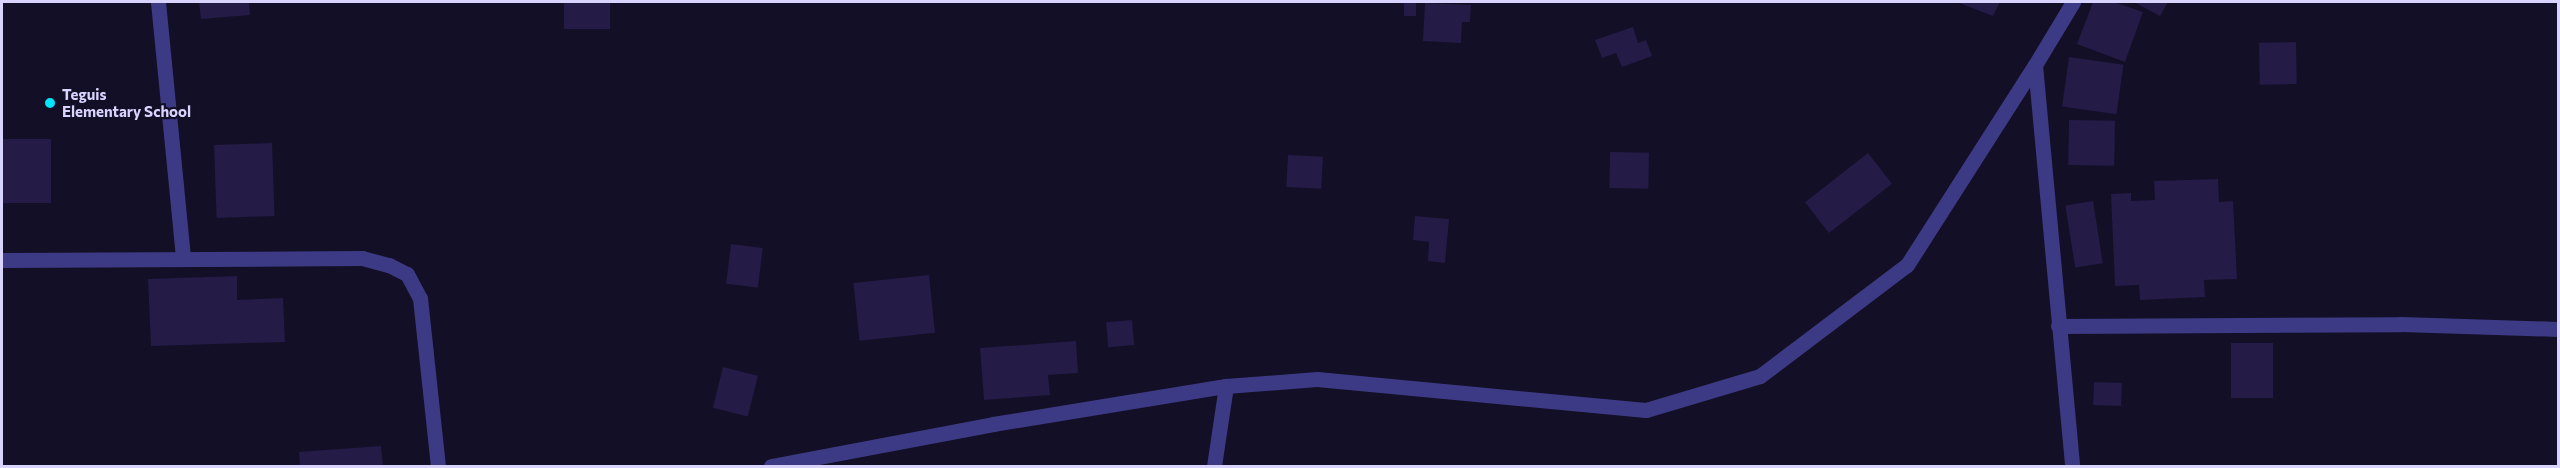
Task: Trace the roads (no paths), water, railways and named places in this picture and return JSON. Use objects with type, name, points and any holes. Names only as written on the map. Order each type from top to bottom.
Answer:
[{"type":"street","points":[[158,2],[183,259]]},
{"type":"street","points":[[771,466],[993,424],[1226,386],[1317,379],[1646,410],[1760,376],[1907,265],[2073,2]]},
{"type":"street","points":[[2035,65],[2072,466]]},
{"type":"street","points":[[2,260],[362,258],[388,265],[407,274],[420,298],[438,466]]},
{"type":"street","points":[[2058,326],[2401,324],[2559,329]]},
{"type":"street","points":[[1214,466],[1226,386]]},
{"type":"place","name":"Teguis Elementary School","points":[[50,103]]}]
